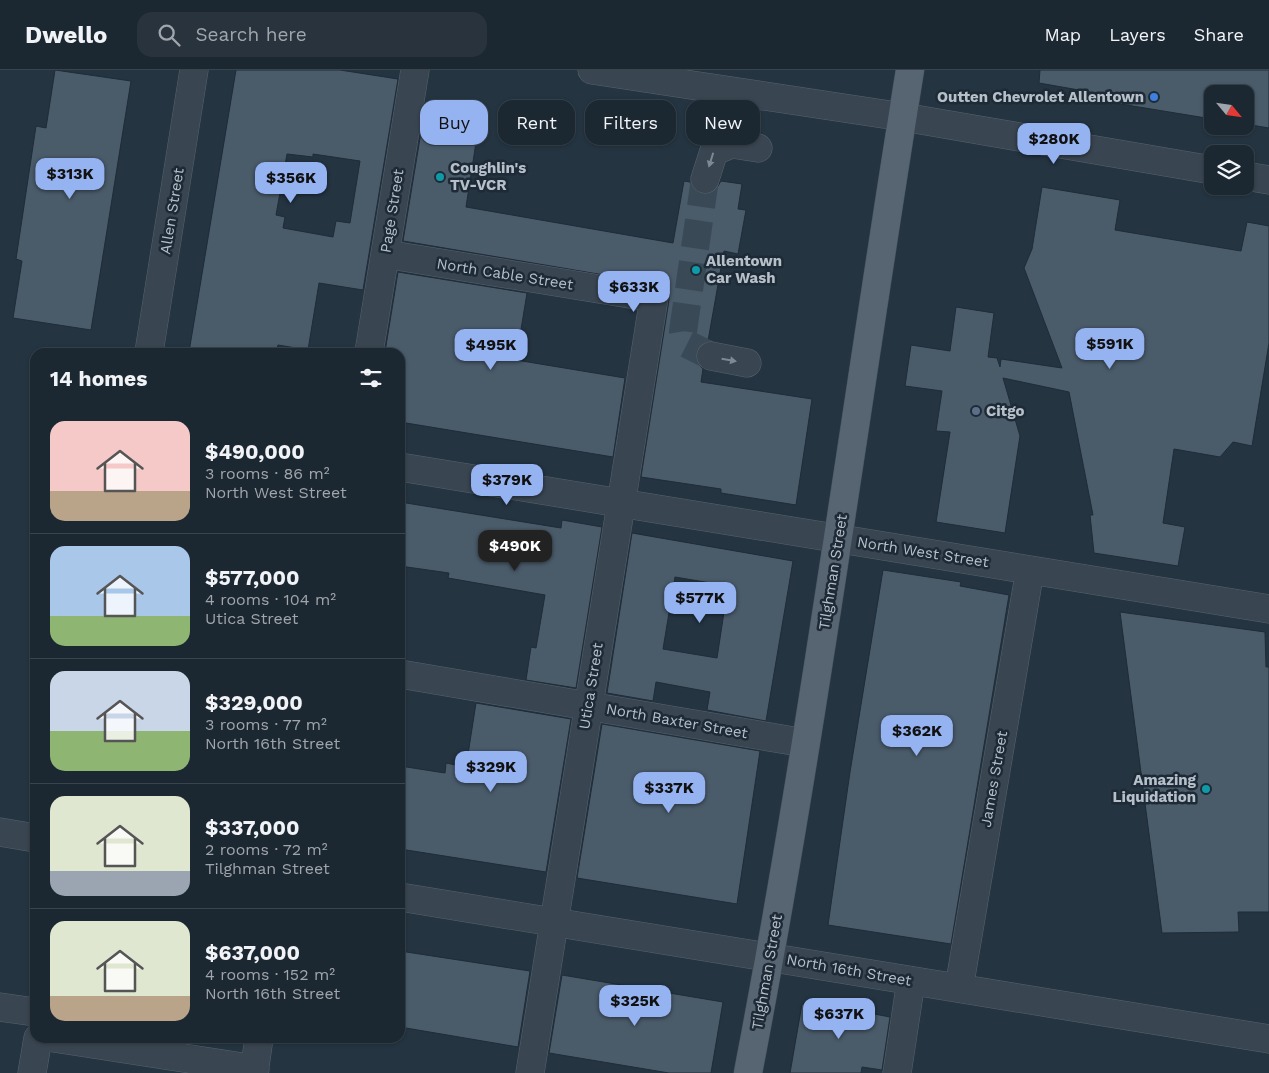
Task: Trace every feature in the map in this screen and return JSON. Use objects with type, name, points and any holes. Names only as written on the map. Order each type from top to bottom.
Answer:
[{"type":"main road","name":"Tilghman Street","points":[[748,1073],[770,957],[839,538],[910,70]]},
{"type":"street","name":"Allen Street","points":[[150,348],[194,70]]},
{"type":"street","name":"Page Street","points":[[370,348],[415,70]]},
{"type":"street","points":[[592,70],[903,117],[1204,169]]},
{"type":"street","points":[[705,179],[714,151],[732,144],[758,148]]},
{"type":"street","points":[[1254,178],[1269,180]]},
{"type":"street","name":"North Cable Street","points":[[385,254],[654,298]]},
{"type":"street","name":"Utica Street","points":[[530,1073],[654,298]]},
{"type":"street","points":[[711,356],[748,363]]},
{"type":"street","name":"North West Street","points":[[405,468],[1269,609]]},
{"type":"street","name":"James Street","points":[[959,988],[1030,570]]},
{"type":"street","name":"North Baxter Street","points":[[405,675],[805,743]]},
{"type":"street","points":[[0,832],[30,837]]},
{"type":"street","name":"North 16th Street","points":[[405,898],[1269,1038]]},
{"type":"street","points":[[897,1073],[911,981]]},
{"type":"street","points":[[0,1007],[30,1011]]},
{"type":"street","points":[[32,1073],[37,1043]]},
{"type":"street","points":[[84,1043],[254,1071],[258,1043]]},
{"type":"building","points":[[55,70],[131,81],[91,330],[13,318],[22,261],[16,259],[36,126],[46,128]]},
{"type":"building","points":[[236,70],[340,70],[398,79],[363,290],[319,283],[308,348],[278,345],[277,348],[190,348]],"holes":[[[287,154],[313,157],[313,154],[360,161],[350,223],[336,221],[333,237],[283,228],[285,217],[276,215]]]},
{"type":"building","name":"Outten Chevrolet Allentown","points":[[1040,70],[1269,70],[1269,128],[1254,126],[1254,85],[1204,85],[1204,118],[1096,100],[1096,93],[1039,83]]},
{"type":"building","points":[[420,138],[420,145],[476,145],[466,207],[673,243],[684,181],[690,182],[693,189],[701,194],[709,194],[715,191],[721,181],[742,184],[738,209],[746,210],[738,254],[724,251],[708,341],[699,346],[696,353],[696,361],[703,369],[701,382],[812,399],[796,505],[721,493],[721,489],[641,477],[669,300],[669,286],[403,241]]},
{"type":"building","points":[[1042,187],[1120,200],[1115,230],[1241,251],[1247,222],[1269,226],[1269,343],[1252,446],[1233,442],[1220,457],[1174,449],[1163,523],[1185,527],[1178,566],[1094,553],[1090,515],[1093,515],[1069,392],[1003,378],[1020,436],[1005,533],[936,522],[950,432],[936,431],[942,391],[905,386],[911,345],[950,351],[956,307],[994,313],[988,357],[997,358],[1000,367],[1001,359],[1062,368],[1024,268],[1032,249]]},
{"type":"building","points":[[398,272],[527,293],[516,360],[625,378],[613,457],[405,423],[405,348],[386,348]]},
{"type":"building","points":[[405,503],[561,528],[562,520],[602,527],[576,688],[526,680],[531,647],[536,648],[545,595],[448,578],[449,573],[405,567]]},
{"type":"building","points":[[632,533],[793,561],[766,721],[707,710],[710,692],[656,682],[653,701],[607,693]],"holes":[[[675,577],[728,586],[717,658],[663,649]]]},
{"type":"building","points":[[883,570],[961,582],[960,586],[1009,595],[951,944],[828,925],[850,772]]},
{"type":"building","name":"Amazing Liquidation","points":[[1120,612],[1265,632],[1266,667],[1269,667],[1269,912],[1238,912],[1239,932],[1162,933]]},
{"type":"building","points":[[476,703],[571,719],[546,872],[405,850],[405,767],[445,773],[446,763],[466,767]]},
{"type":"building","points":[[602,724],[760,751],[737,904],[577,878]]},
{"type":"building","points":[[405,952],[530,971],[518,1047],[405,1028]]},
{"type":"building","points":[[562,975],[723,1002],[711,1073],[669,1073],[549,1053]]},
{"type":"building","points":[[812,1002],[890,1017],[882,1070],[862,1067],[861,1073],[790,1073],[802,1004],[811,1005]]},
{"type":"tunnel","points":[[705,179],[683,331],[685,343],[711,356]]},
{"type":"place","name":"Outten Chevrolet Allentown","points":[[1154,97]]},
{"type":"place","name":"Coughlin's TV-VCR","points":[[440,177]]},
{"type":"place","name":"Allentown Car Wash","points":[[696,270]]},
{"type":"place","name":"Citgo","points":[[976,411]]},
{"type":"place","name":"Amazing Liquidation","points":[[1206,789]]}]
